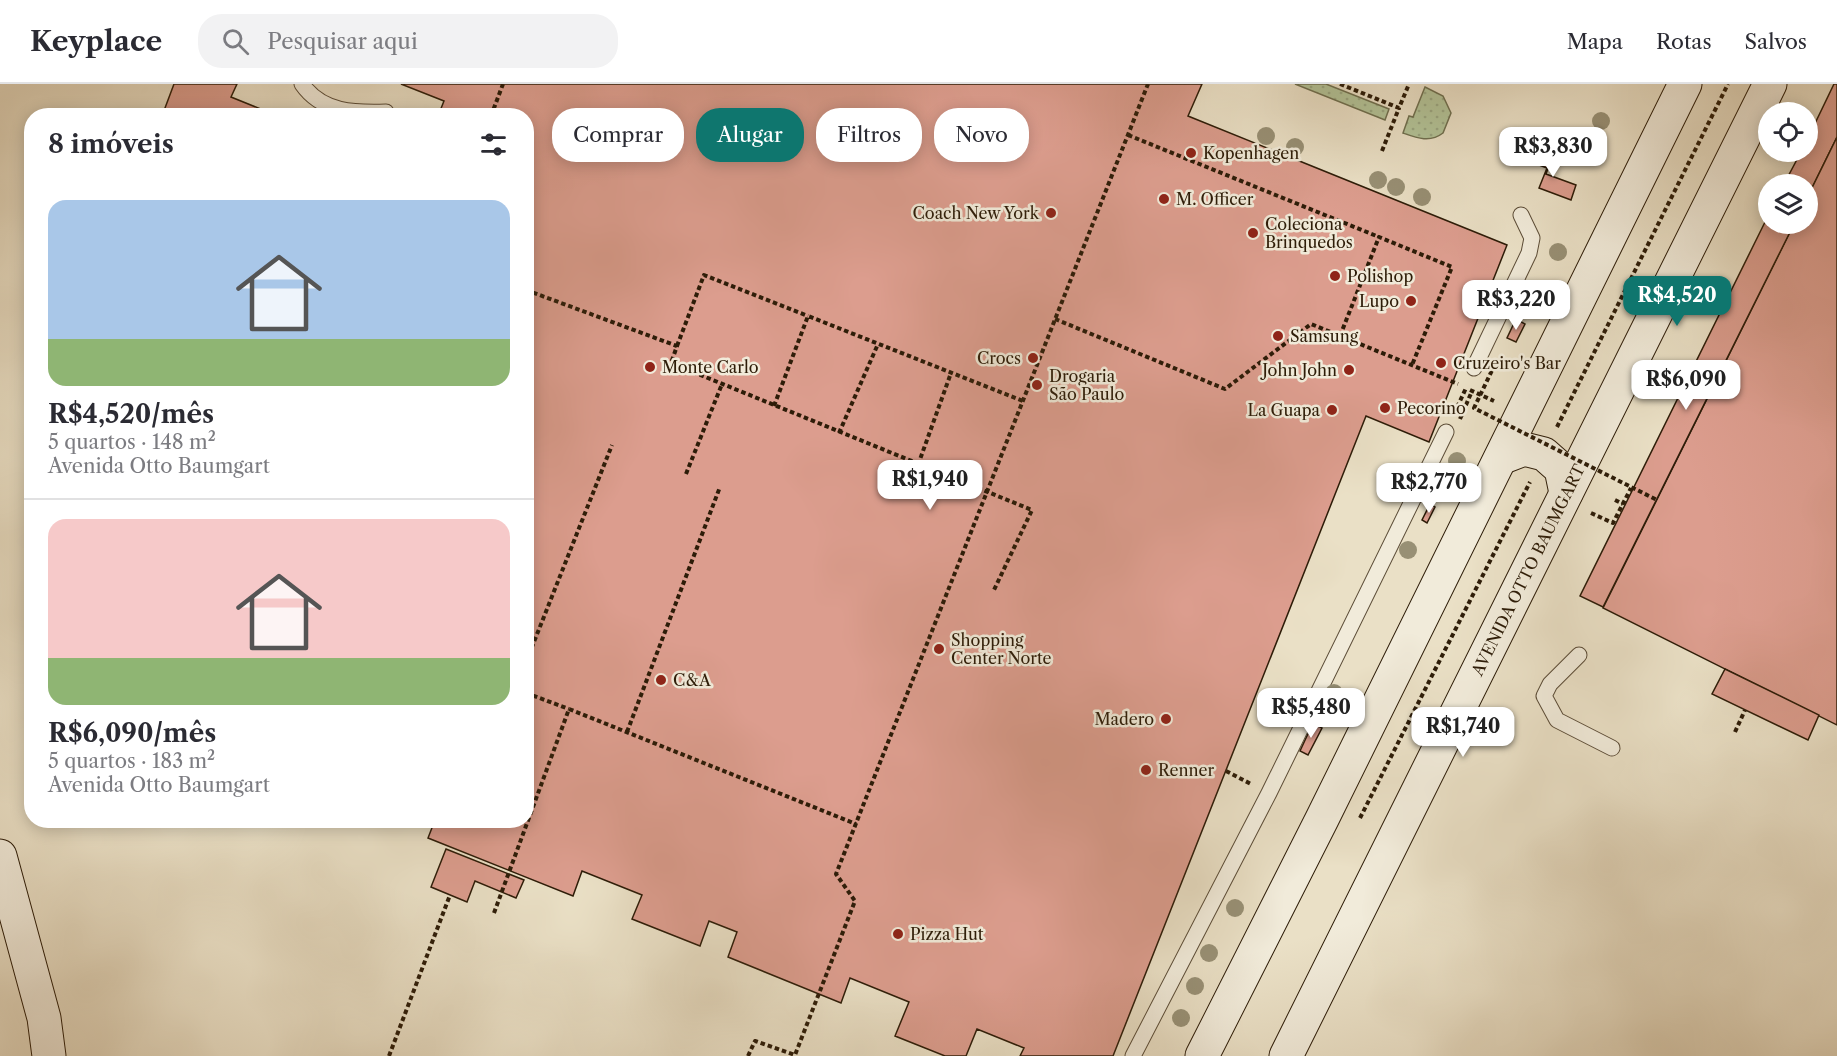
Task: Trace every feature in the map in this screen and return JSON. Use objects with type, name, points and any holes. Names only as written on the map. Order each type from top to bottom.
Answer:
[{"type":"main road","points":[[1202,1056],[1685,84]]},
{"type":"main road","name":"AVENIDA OTTO BAUMGART","points":[[1286,1056],[1580,498],[1593,437],[1770,84]]},
{"type":"main road","points":[[1528,403],[1547,447],[1580,498]]},
{"type":"main road","points":[[1501,458],[1524,449],[1575,446],[1593,437]]},
{"type":"main road","points":[[0,856],[44,1018],[49,1056]]},
{"type":"lane","points":[[302,84],[307,91],[333,108]]},
{"type":"lane","points":[[1474,368],[1529,253],[1532,238],[1521,215]]},
{"type":"lane","points":[[1133,1056],[1269,793],[1446,432]]},
{"type":"lane","points":[[1579,654],[1550,684],[1544,696],[1557,720],[1612,748]]},
{"type":"path","points":[[493,108],[503,84]]},
{"type":"path","points":[[748,1056],[755,1041],[795,1055],[855,901],[836,874],[1148,84]]},
{"type":"path","points":[[1340,84],[1399,108]]},
{"type":"path","points":[[1382,151],[1409,84]]},
{"type":"path","points":[[1357,824],[1728,84]]},
{"type":"path","points":[[1128,135],[1452,267],[1412,365]]},
{"type":"path","points":[[1340,336],[1379,237]]},
{"type":"path","points":[[993,592],[1032,510],[671,363],[704,275],[1023,401]]},
{"type":"path","points":[[534,293],[677,346]]},
{"type":"path","points":[[774,406],[808,316]]},
{"type":"path","points":[[1055,319],[1225,389],[1311,324],[1453,382]]},
{"type":"path","points":[[839,433],[878,344]]},
{"type":"path","points":[[1495,364],[1473,408],[1657,500]]},
{"type":"path","points":[[1446,432],[1474,368]]},
{"type":"path","points":[[918,465],[951,373]]},
{"type":"path","points":[[686,474],[722,384]]},
{"type":"path","points":[[1474,392],[1494,401]]},
{"type":"path","points":[[534,642],[612,445]]},
{"type":"path","points":[[627,732],[720,487]]},
{"type":"path","points":[[1580,498],[1590,512],[1612,523],[1631,488]]},
{"type":"path","points":[[1615,500],[1623,504]]},
{"type":"path","points":[[534,696],[856,824]]},
{"type":"path","points":[[534,805],[569,709]]},
{"type":"path","points":[[1735,732],[1745,710]]},
{"type":"path","points":[[494,914],[525,828]]},
{"type":"path","points":[[389,1056],[450,895]]},
{"type":"green space","points":[[1295,84],[1326,84],[1389,109],[1385,120]]},
{"type":"green space","points":[[1425,87],[1443,96],[1451,113],[1443,133],[1428,139],[1403,133],[1409,116],[1413,117]]},
{"type":"building","points":[[174,84],[237,84],[231,97],[258,108],[165,108]]},
{"type":"building","name":"Shopping Center Norte","points":[[401,84],[1202,84],[1188,116],[1507,245],[1429,442],[1366,416],[1113,1056],[1020,1056],[1024,1048],[977,1029],[966,1056],[945,1056],[895,1036],[909,1002],[850,978],[841,1003],[728,957],[737,932],[709,921],[700,946],[632,919],[642,895],[582,871],[573,896],[428,838],[432,828],[534,828],[534,108],[441,108],[444,101]]},
{"type":"building","points":[[1834,84],[1837,84],[1837,137],[1818,176],[1789,174],[1796,162],[1818,162],[1818,117]]},
{"type":"building","points":[[1837,137],[1837,725],[1603,608],[1789,234],[1818,234],[1818,176]]},
{"type":"building","points":[[1540,148],[1554,153],[1546,174],[1576,185],[1571,200],[1539,188],[1547,168],[1534,163]]},
{"type":"building","points":[[1759,234],[1789,234],[1603,607],[1580,596]]},
{"type":"building","points":[[1516,319],[1525,324],[1516,342],[1507,338]]},
{"type":"building","points":[[1430,504],[1435,507],[1427,523],[1422,520]]},
{"type":"building","points":[[1725,669],[1819,715],[1808,740],[1712,694]]},
{"type":"building","points":[[1313,723],[1322,728],[1308,755],[1300,751]]},
{"type":"building","points":[[446,849],[524,880],[516,898],[475,881],[467,902],[431,887]]},
{"type":"place","name":"Kopenhagen","points":[[1191,153]]},
{"type":"place","name":"M. Officer","points":[[1164,199]]},
{"type":"place","name":"Coach New York","points":[[1051,213]]},
{"type":"place","name":"Coleciona Brinquedos","points":[[1253,233]]},
{"type":"place","name":"Polishop","points":[[1335,276]]},
{"type":"place","name":"Lupo","points":[[1411,301]]},
{"type":"place","name":"Samsung","points":[[1278,336]]},
{"type":"place","name":"Crocs","points":[[1033,358]]},
{"type":"place","name":"Cruzeiro's Bar","points":[[1441,363]]},
{"type":"place","name":"Monte Carlo","points":[[650,367]]},
{"type":"place","name":"John John","points":[[1349,370]]},
{"type":"place","name":"Drogaria São Paulo","points":[[1037,385]]},
{"type":"place","name":"Pecorino","points":[[1385,408]]},
{"type":"place","name":"La Guapa","points":[[1332,410]]},
{"type":"place","name":"Shopping Center Norte","points":[[939,649]]},
{"type":"place","name":"C&A","points":[[661,680]]},
{"type":"place","name":"Madero","points":[[1166,719]]},
{"type":"place","name":"Renner","points":[[1146,770]]},
{"type":"place","name":"Pizza Hut","points":[[898,934]]}]
